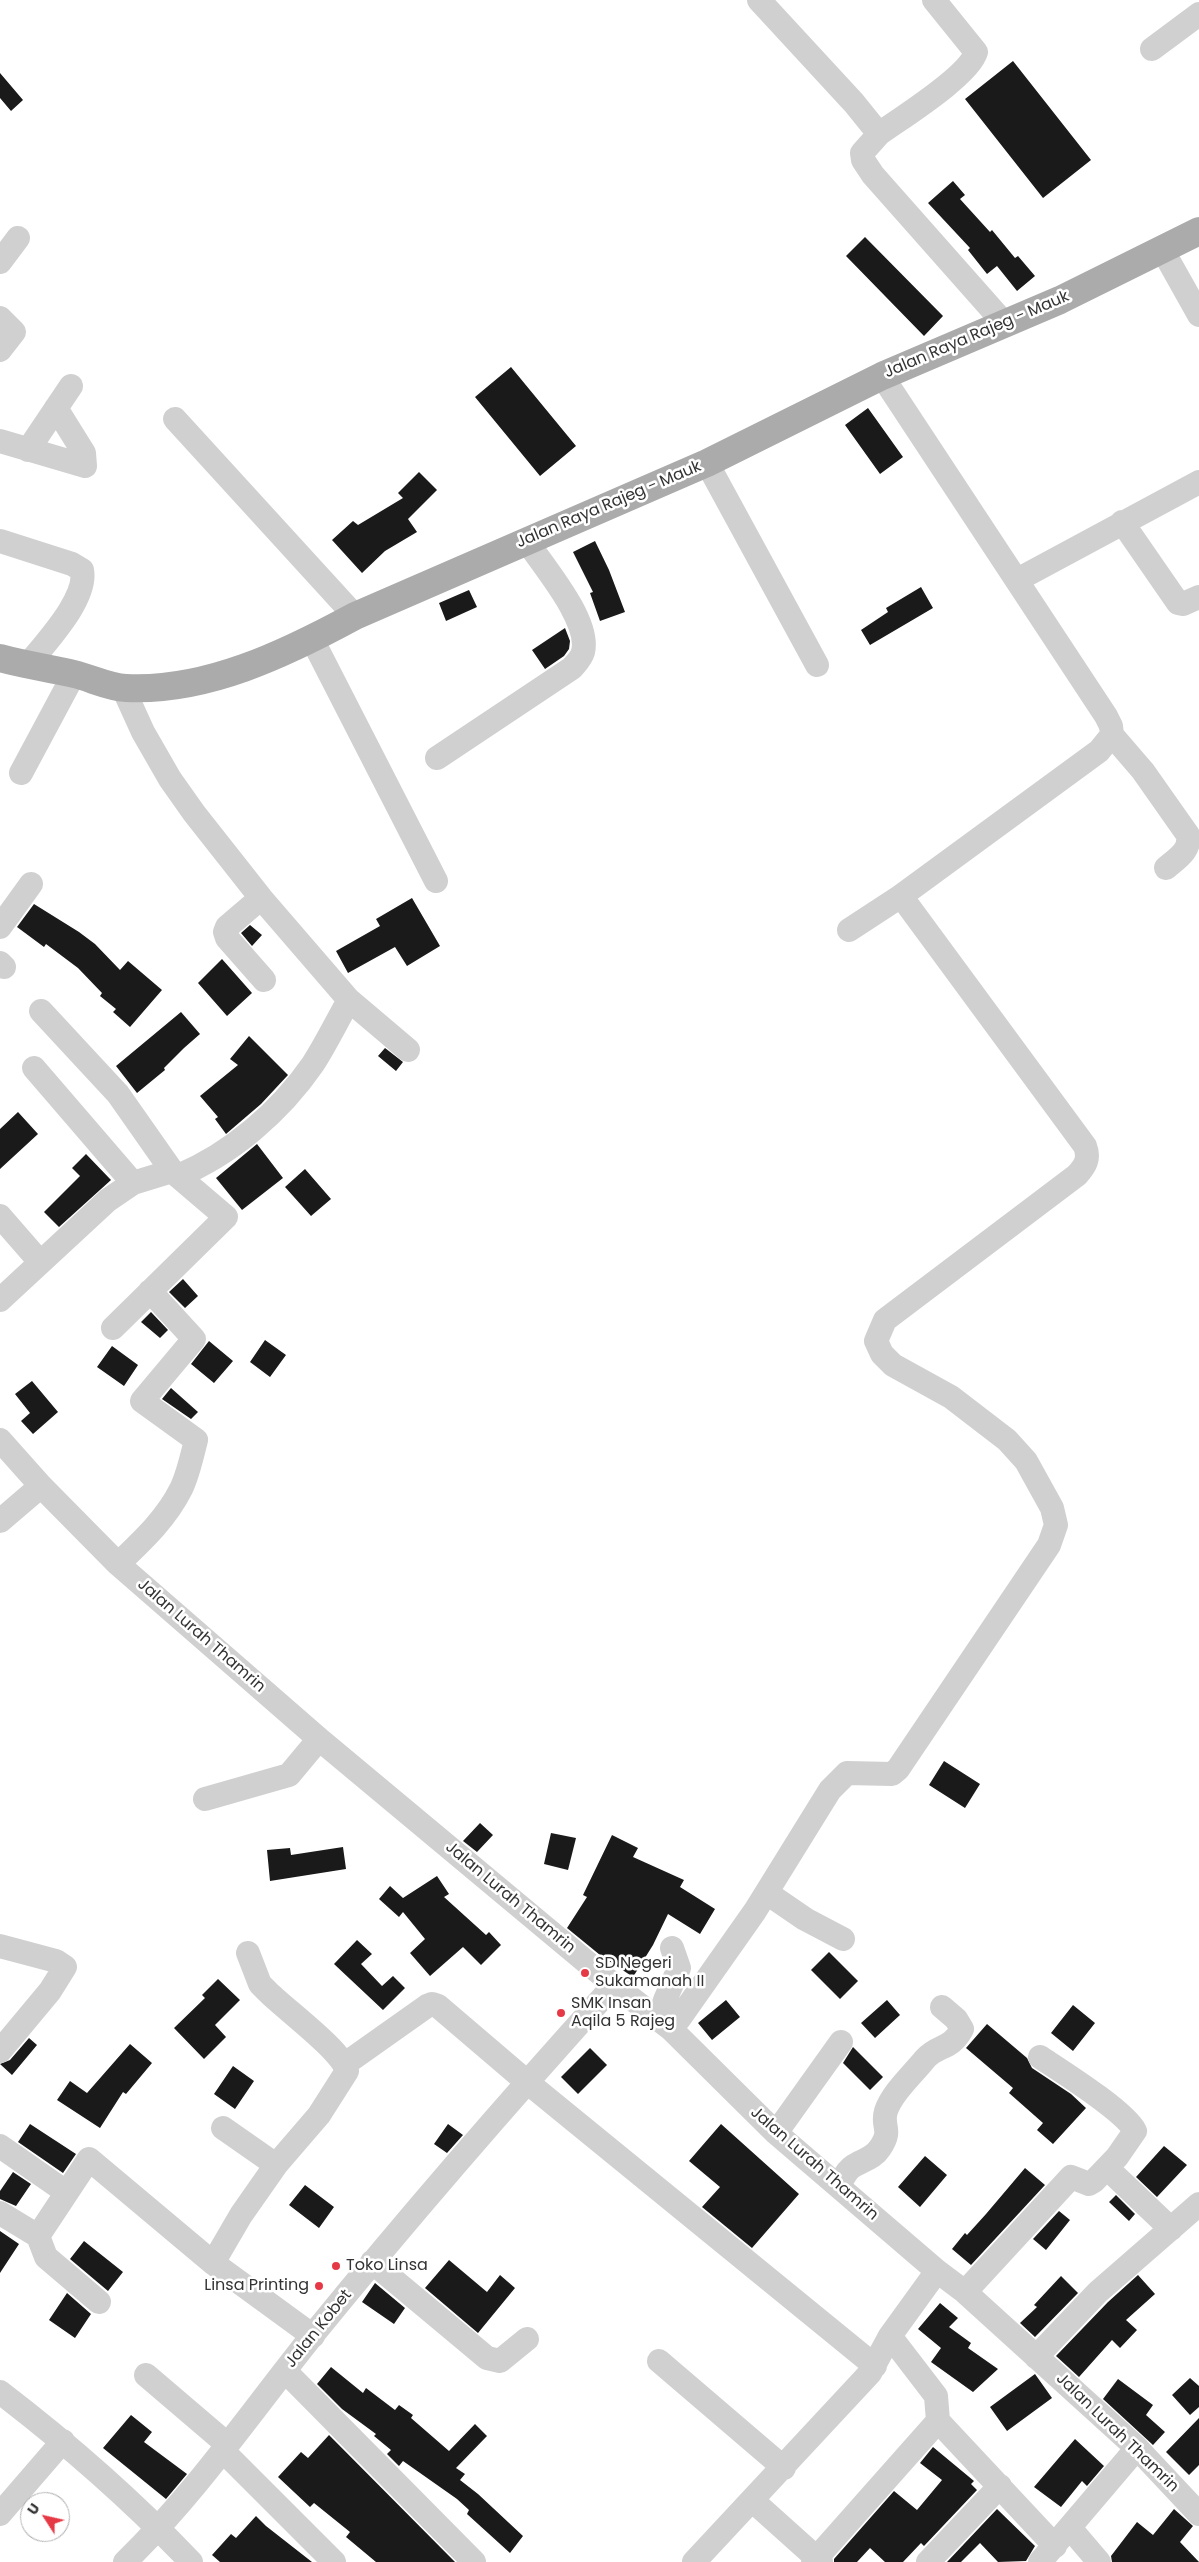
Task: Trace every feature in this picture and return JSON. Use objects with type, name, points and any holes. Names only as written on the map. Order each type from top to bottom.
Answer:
[{"type":"main road","name":"Jalan Raya Rajeg - Mauk","points":[[0,658],[27,666],[74,674],[123,688],[189,684],[240,668],[312,639],[355,616],[526,540],[707,463],[882,376],[1060,300],[1199,231]]},
{"type":"street","points":[[759,0],[854,103],[879,134]]},
{"type":"street","points":[[934,0],[976,52],[974,59],[957,76],[879,134],[866,146],[862,153],[863,160],[1004,324]]},
{"type":"street","points":[[1152,49],[1199,14]]},
{"type":"street","points":[[0,262],[18,238]]},
{"type":"street","points":[[1162,249],[1199,315]]},
{"type":"street","points":[[0,318],[14,332],[0,350]]},
{"type":"street","points":[[882,376],[1106,716],[1111,726],[1112,735],[1143,771],[1188,835],[1189,845],[1186,850],[1166,868]]},
{"type":"street","points":[[28,450],[72,386]]},
{"type":"street","points":[[0,441],[82,466],[86,464],[84,454],[56,408]]},
{"type":"street","points":[[175,419],[355,616]]},
{"type":"street","points":[[707,463],[816,665]]},
{"type":"street","points":[[1017,580],[1199,482]]},
{"type":"street","points":[[1122,522],[1178,603],[1183,604],[1199,597]]},
{"type":"street","points":[[437,758],[572,668],[583,652],[584,640],[581,625],[569,603],[526,540]]},
{"type":"street","points":[[0,541],[72,564],[82,570],[83,576],[78,594],[71,608],[27,666]]},
{"type":"street","points":[[312,639],[436,881]]},
{"type":"street","points":[[21,773],[74,674]]},
{"type":"street","points":[[123,688],[170,779],[261,898],[349,1000],[408,1050]]},
{"type":"street","points":[[849,930],[901,896],[1099,751],[1112,735]]},
{"type":"street","points":[[0,928],[31,884]]},
{"type":"street","points":[[675,2024],[767,1894],[830,1790],[839,1779],[847,1773],[892,1774],[898,1768],[1049,1545],[1056,1525],[1052,1508],[1030,1468],[1008,1440],[951,1397],[893,1364],[882,1354],[876,1341],[885,1320],[1077,1175],[1087,1161],[1088,1154],[1085,1146],[901,896]]},
{"type":"street","points":[[261,898],[227,927],[225,932],[227,938],[264,980]]},
{"type":"street","points":[[0,1300],[108,1200],[133,1184],[200,1166],[229,1148],[273,1112],[312,1064],[349,1000]]},
{"type":"street","points":[[41,1011],[118,1094],[174,1174],[226,1217],[113,1328]]},
{"type":"street","points":[[34,1068],[133,1184]]},
{"type":"street","points":[[0,1216],[40,1262]]},
{"type":"street","points":[[118,1564],[153,1530],[182,1488],[196,1440],[142,1400],[194,1340],[150,1292]]},
{"type":"street","name":"Jalan Lurah Thamrin","points":[[0,1440],[41,1486],[118,1564],[319,1739],[614,1985],[675,2024],[776,2133],[839,2185],[937,2271],[965,2292],[1137,2448],[1199,2514]]},
{"type":"street","points":[[0,1521],[41,1486]]},
{"type":"street","points":[[205,1799],[289,1775],[319,1739]]},
{"type":"street","points":[[767,1894],[805,1919],[843,1939]]},
{"type":"street","points":[[0,1946],[56,1961],[65,1967],[50,1991],[0,2051]]},
{"type":"street","points":[[672,1948],[679,1968],[665,2000],[675,2024]]},
{"type":"street","points":[[213,2263],[241,2216],[276,2165],[319,2114],[336,2091],[346,2071],[345,2064],[334,2051],[260,1984],[248,1954]]},
{"type":"street","name":"Jalan Kobet","points":[[125,2562],[159,2529],[226,2448],[372,2262],[526,2082],[614,1985]]},
{"type":"street","points":[[345,2064],[432,2004],[438,2006],[526,2082],[875,2366]]},
{"type":"street","points":[[839,2185],[852,2167],[868,2160],[880,2148],[888,2134],[886,2112],[909,2079],[933,2050],[950,2046],[962,2029],[961,2025],[942,2008]]},
{"type":"street","points":[[776,2133],[841,2042]]},
{"type":"street","points":[[965,2292],[1071,2178],[1089,2184],[1107,2168],[1135,2131],[1132,2126],[1082,2086],[1040,2057]]},
{"type":"street","points":[[223,2128],[276,2165]]},
{"type":"street","points":[[0,2146],[66,2192]]},
{"type":"street","points":[[38,2236],[89,2159],[213,2263],[313,2336]]},
{"type":"street","points":[[1107,2168],[1171,2229]]},
{"type":"street","points":[[1036,2357],[1098,2292],[1199,2204]]},
{"type":"street","points":[[0,2212],[38,2236],[46,2257],[99,2302]]},
{"type":"street","points":[[372,2262],[487,2358],[500,2361],[527,2339]]},
{"type":"street","points":[[694,2562],[784,2468],[875,2366],[890,2336],[937,2271]]},
{"type":"street","points":[[890,2336],[936,2396],[938,2421],[1000,2486],[1047,2554],[1137,2448]]},
{"type":"street","points":[[659,2361],[784,2468]]},
{"type":"street","points":[[285,2371],[474,2562]]},
{"type":"street","points":[[146,2374],[226,2448],[334,2562]]},
{"type":"street","points":[[0,2392],[63,2441],[159,2529],[191,2562]]},
{"type":"street","points":[[753,2500],[817,2561],[938,2421]]},
{"type":"street","points":[[0,2514],[63,2441]]},
{"type":"street","points":[[928,2562],[1000,2486]]},
{"type":"street","points":[[1070,2528],[1099,2562]]},
{"type":"building","points":[[1013,61],[1091,160],[1043,198],[965,99]]},
{"type":"building","points":[[0,73],[23,100],[11,111],[0,98]]},
{"type":"building","points":[[953,181],[965,195],[960,199],[990,232],[992,230],[1015,258],[1018,256],[1035,276],[1017,291],[997,266],[987,274],[968,250],[970,248],[928,203]]},
{"type":"building","points":[[865,237],[943,316],[924,336],[846,256]]},
{"type":"building","points":[[511,367],[576,446],[540,476],[475,397]]},
{"type":"building","points":[[868,408],[903,457],[880,474],[845,425]]},
{"type":"building","points":[[419,472],[437,490],[408,519],[417,532],[385,551],[362,573],[332,540],[353,521],[358,525],[403,498],[398,493]]},
{"type":"building","points":[[595,541],[609,570],[625,612],[600,621],[590,593],[593,592],[573,552]]},
{"type":"building","points":[[921,587],[933,608],[870,645],[861,630],[888,612],[886,608]]},
{"type":"building","points":[[469,590],[477,607],[446,621],[439,603]]},
{"type":"building","points":[[565,628],[570,641],[569,649],[564,656],[545,669],[532,650]]},
{"type":"building","points":[[412,898],[440,946],[407,966],[395,947],[348,973],[336,951],[380,926],[376,919]]},
{"type":"building","points":[[34,904],[95,944],[120,970],[128,961],[162,990],[130,1027],[113,1012],[116,1009],[100,996],[102,993],[78,968],[46,944],[44,947],[17,927]]},
{"type":"building","points":[[250,925],[262,935],[252,946],[241,933]]},
{"type":"building","points":[[222,959],[252,993],[227,1016],[198,983]]},
{"type":"building","points":[[181,1012],[200,1034],[164,1068],[165,1070],[137,1093],[116,1066]]},
{"type":"building","points":[[249,1036],[288,1075],[261,1104],[226,1134],[215,1119],[218,1117],[200,1096],[238,1065],[230,1059]]},
{"type":"building","points":[[385,1048],[403,1062],[396,1071],[378,1056]]},
{"type":"building","points":[[18,1112],[38,1134],[0,1169],[0,1129]]},
{"type":"building","points":[[257,1144],[283,1178],[242,1210],[216,1178]]},
{"type":"building","points":[[86,1154],[111,1180],[59,1227],[44,1212],[80,1176],[72,1168]]},
{"type":"building","points":[[305,1169],[331,1199],[311,1216],[285,1187]]},
{"type":"building","points":[[183,1279],[198,1296],[185,1308],[169,1292]]},
{"type":"building","points":[[151,1312],[168,1330],[160,1338],[141,1322]]},
{"type":"building","points":[[265,1340],[286,1355],[270,1377],[250,1362]]},
{"type":"building","points":[[209,1341],[233,1361],[214,1383],[191,1364]]},
{"type":"building","points":[[112,1346],[138,1365],[124,1386],[97,1367]]},
{"type":"building","points":[[32,1381],[58,1412],[33,1434],[21,1421],[30,1413],[15,1394]]},
{"type":"building","points":[[171,1388],[198,1412],[191,1419],[162,1399]]},
{"type":"building","points":[[944,1761],[980,1784],[965,1808],[929,1785]]},
{"type":"building","points":[[480,1823],[493,1835],[477,1852],[463,1841]]},
{"type":"building","points":[[551,1833],[576,1838],[568,1870],[544,1864]]},
{"type":"building","points":[[612,1835],[638,1848],[633,1857],[684,1880],[680,1887],[715,1909],[700,1934],[668,1914],[653,1945],[633,1977],[600,1955],[567,1928],[587,1897],[583,1895]]},
{"type":"building","points":[[343,1847],[346,1869],[270,1881],[267,1850],[290,1848],[291,1855]]},
{"type":"building","points":[[437,1876],[449,1894],[444,1897],[486,1935],[489,1932],[501,1945],[481,1965],[463,1947],[430,1976],[410,1953],[425,1939],[403,1912],[399,1917],[379,1899],[390,1886],[403,1898]]},
{"type":"building","points":[[357,1940],[372,1954],[361,1964],[382,1986],[393,1976],[405,1988],[383,2010],[334,1964]]},
{"type":"building","points":[[829,1952],[858,1981],[840,1999],[811,1970]]},
{"type":"building","points":[[218,1979],[240,2000],[215,2025],[226,2037],[204,2059],[174,2028],[205,1998],[202,1995]]},
{"type":"building","points":[[726,2000],[740,2017],[712,2040],[698,2023]]},
{"type":"building","points":[[887,2000],[900,2015],[875,2038],[861,2023]]},
{"type":"building","points":[[1073,2005],[1095,2023],[1073,2051],[1051,2033]]},
{"type":"building","points":[[987,2024],[1027,2058],[1032,2068],[1071,2094],[1086,2108],[1053,2144],[1037,2130],[1043,2123],[1009,2093],[1013,2088],[966,2048]]},
{"type":"building","points":[[29,2038],[37,2045],[12,2075],[0,2064],[10,2060]]},
{"type":"building","points":[[130,2044],[152,2063],[126,2094],[123,2092],[100,2128],[57,2100],[70,2081],[87,2093]]},
{"type":"building","points":[[853,2047],[883,2077],[870,2090],[843,2063]]},
{"type":"building","points":[[590,2048],[607,2065],[578,2094],[561,2077]]},
{"type":"building","points":[[233,2066],[254,2081],[235,2109],[214,2094]]},
{"type":"building","points":[[30,2124],[76,2154],[63,2173],[18,2142]]},
{"type":"building","points":[[448,2124],[463,2135],[447,2153],[434,2144]]},
{"type":"building","points":[[721,2124],[799,2194],[752,2248],[702,2207],[720,2187],[689,2161]]},
{"type":"building","points":[[1164,2146],[1187,2165],[1157,2197],[1136,2177]]},
{"type":"building","points":[[925,2156],[947,2175],[920,2207],[898,2187]]},
{"type":"building","points":[[1025,2168],[1045,2185],[971,2265],[952,2249],[965,2233],[967,2235],[986,2214]]},
{"type":"building","points":[[13,2172],[31,2184],[16,2206],[0,2199],[0,2191]]},
{"type":"building","points":[[305,2185],[334,2207],[319,2228],[289,2205]]},
{"type":"building","points":[[1116,2195],[1135,2214],[1129,2221],[1109,2202]]},
{"type":"building","points":[[1059,2211],[1070,2220],[1046,2250],[1033,2239]]},
{"type":"building","points":[[0,2231],[19,2244],[0,2273]]},
{"type":"building","points":[[84,2241],[123,2272],[108,2291],[70,2259]]},
{"type":"building","points":[[449,2260],[487,2292],[500,2275],[515,2288],[478,2333],[425,2288]]},
{"type":"building","points":[[1138,2275],[1155,2294],[1126,2320],[1137,2330],[1120,2348],[1112,2340],[1079,2377],[1056,2356],[1108,2302]]},
{"type":"building","points":[[1061,2276],[1078,2293],[1035,2337],[1020,2323],[1037,2307],[1034,2305]]},
{"type":"building","points":[[375,2283],[405,2308],[394,2324],[362,2302]]},
{"type":"building","points":[[67,2293],[91,2314],[75,2338],[49,2320]]},
{"type":"building","points":[[940,2303],[958,2318],[949,2327],[971,2343],[968,2348],[998,2369],[973,2392],[931,2362],[941,2348],[918,2329]]},
{"type":"building","points":[[331,2367],[363,2393],[366,2388],[395,2410],[399,2405],[413,2415],[411,2418],[449,2451],[475,2424],[487,2436],[456,2468],[465,2474],[460,2480],[523,2536],[510,2553],[467,2514],[469,2510],[457,2499],[403,2461],[399,2466],[387,2454],[391,2450],[374,2436],[376,2434],[342,2409],[317,2384]]},
{"type":"building","points":[[1035,2374],[1052,2398],[1007,2431],[990,2407]]},
{"type":"building","points":[[1190,2378],[1199,2386],[1199,2407],[1190,2415],[1172,2395]]},
{"type":"building","points":[[1118,2379],[1153,2405],[1146,2415],[1165,2432],[1153,2445],[1103,2399]]},
{"type":"building","points":[[131,2415],[152,2432],[144,2442],[187,2474],[166,2499],[103,2448]]},
{"type":"building","points":[[1199,2418],[1199,2465],[1189,2475],[1166,2452]]},
{"type":"building","points":[[329,2435],[455,2562],[376,2562],[346,2537],[350,2532],[314,2503],[310,2507],[278,2477],[301,2452],[308,2458]]},
{"type":"building","points":[[1075,2439],[1104,2466],[1087,2486],[1082,2481],[1061,2507],[1034,2487]]},
{"type":"building","points":[[933,2447],[974,2481],[971,2484],[977,2490],[924,2546],[921,2543],[903,2562],[885,2562],[870,2548],[857,2562],[834,2562],[834,2559],[894,2491],[917,2510],[942,2480],[920,2463]]},
{"type":"building","points":[[997,2509],[1035,2546],[1026,2561],[998,2562],[980,2543],[961,2562],[947,2562]]},
{"type":"building","points":[[1174,2509],[1193,2526],[1180,2542],[1199,2562],[1112,2562],[1111,2556],[1137,2522],[1153,2535]]},
{"type":"building","points":[[256,2516],[312,2562],[220,2562],[212,2555],[231,2534],[236,2538]]},
{"type":"place","name":"SD Negeri Sukamanah II","points":[[585,1973]]},
{"type":"place","name":"SMK Insan Aqila 5 Rajeg","points":[[561,2013]]},
{"type":"place","name":"Toko Linsa","points":[[336,2266]]},
{"type":"place","name":"Linsa Printing","points":[[319,2286]]}]
